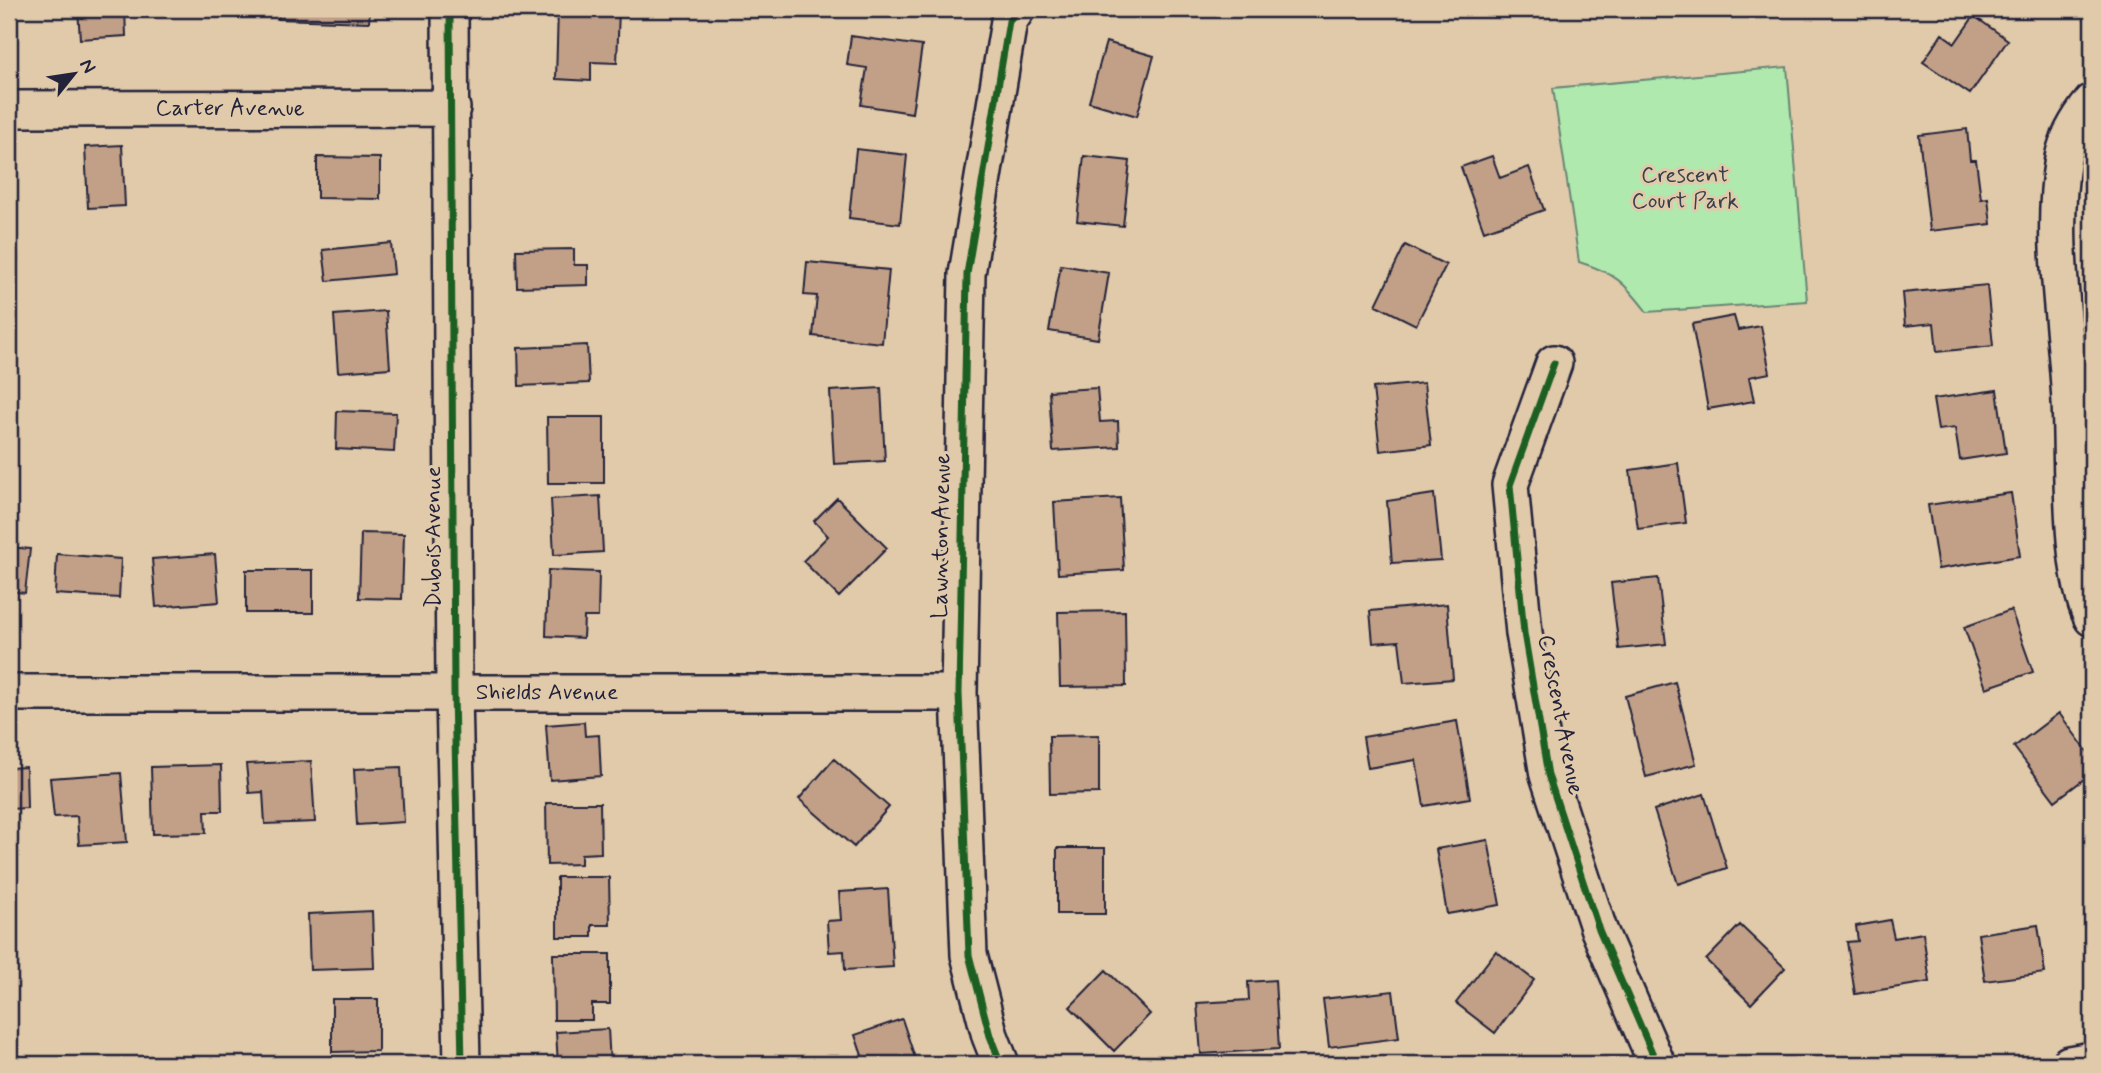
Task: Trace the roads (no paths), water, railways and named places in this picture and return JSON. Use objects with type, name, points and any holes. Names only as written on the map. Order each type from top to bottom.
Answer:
[{"type":"street","name":"Dubois Avenue","points":[[450,9],[454,693],[462,1064]]},
{"type":"street","name":"Lawnton Avenue","points":[[1001,1064],[990,1036],[969,955],[959,692],[967,274],[1009,21],[1017,9]]},
{"type":"street","points":[[2092,102],[2079,117],[2064,155],[2058,196],[2059,278],[2070,401],[2075,526],[2079,567],[2087,607],[2092,618]]},
{"type":"street","name":"Carter Avenue","points":[[9,109],[452,108]]},
{"type":"street","name":"Crescent Avenue","points":[[1554,363],[1510,485],[1524,633],[1548,775],[1599,930],[1657,1064]]},
{"type":"street","name":"Shields Avenue","points":[[9,693],[959,692]]},
{"type":"street","points":[[2069,1064],[2092,1060]]},
{"type":"park label","name":"Crescent Court Park","points":[[1685,189]]}]
